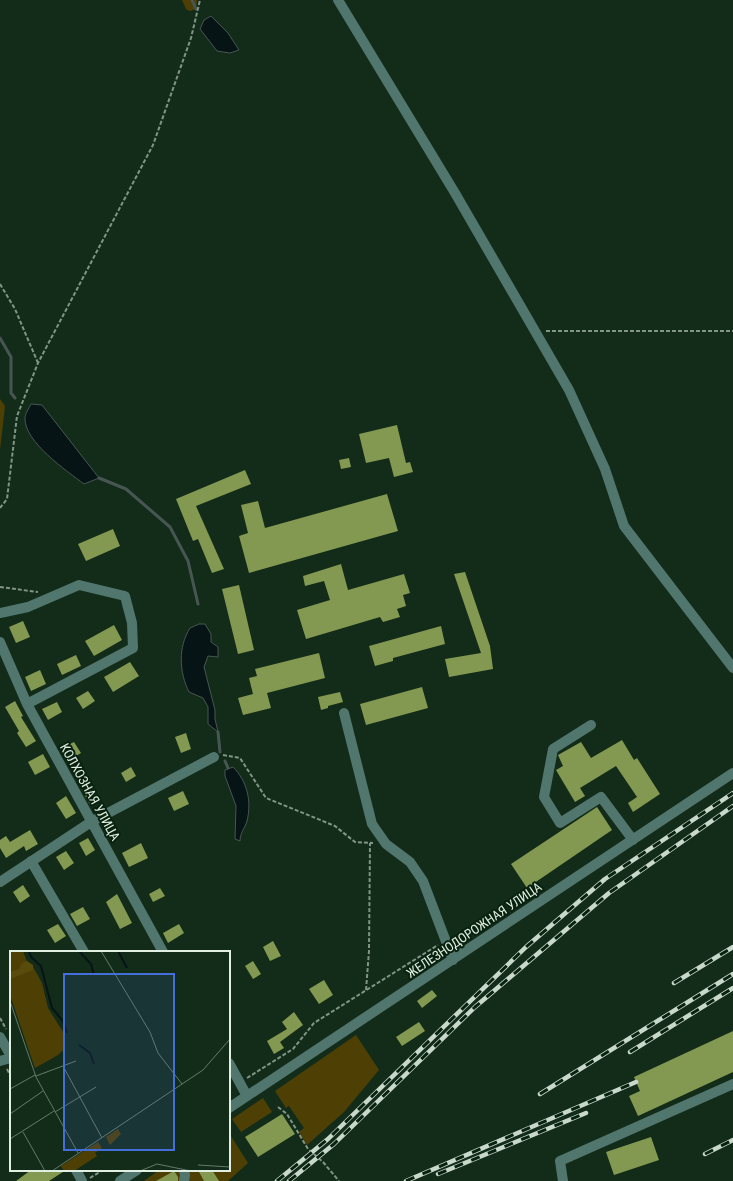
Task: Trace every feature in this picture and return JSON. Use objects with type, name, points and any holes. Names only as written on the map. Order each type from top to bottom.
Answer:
[{"type":"street","points":[[338,0],[455,193],[576,404],[605,469],[624,526],[733,668]]},
{"type":"street","points":[[0,613],[28,607],[79,585],[125,596],[132,623],[133,648],[27,704]]},
{"type":"street","name":"КОЛХОЗНАЯ УЛИЦА","points":[[0,642],[27,704],[162,951]]},
{"type":"street","points":[[344,713],[372,824],[386,844],[410,862],[423,881],[453,960]]},
{"type":"street","points":[[592,725],[553,750],[544,797],[560,823],[601,797],[633,840]]},
{"type":"street","points":[[0,882],[91,822],[214,757]]},
{"type":"street","name":"ЖЕЛЕЗНОДОРОЖНАЯ УЛИЦА","points":[[230,1107],[733,773]]},
{"type":"street","points":[[31,861],[83,951]]},
{"type":"street","points":[[0,1037],[10,1055]]},
{"type":"street","points":[[0,1061],[10,1057]]},
{"type":"street","points":[[230,1065],[248,1096]]},
{"type":"street","points":[[563,1181],[560,1161],[733,1084]]},
{"type":"street","points":[[77,1171],[86,1180]]},
{"type":"street","points":[[120,1181],[135,1171]]},
{"type":"street","points":[[184,1171],[184,1181]]},
{"type":"path","points":[[0,508],[7,499],[16,416],[38,363],[153,145],[190,38],[200,0]]},
{"type":"path","points":[[0,284],[15,309],[38,363]]},
{"type":"path","points":[[535,331],[733,331]]},
{"type":"path","points":[[0,587],[58,594]]},
{"type":"path","points":[[214,757],[226,755],[240,758],[266,798],[335,826],[355,842],[386,844]]},
{"type":"path","points":[[366,990],[369,951],[370,843]]},
{"type":"path","points":[[240,1082],[293,1049],[314,1023],[445,940]]},
{"type":"path","points":[[278,1107],[287,1114],[308,1149],[322,1162],[338,1181]]},
{"type":"path","points":[[86,1180],[101,1171]]},
{"type":"shaded area","points":[[182,0],[197,0],[196,9],[190,11],[186,9]]},
{"type":"shaded area","points":[[211,16],[228,33],[239,50],[230,53],[217,51],[200,29],[204,20]]},
{"type":"shaded area","points":[[0,399],[5,406],[0,450]]},
{"type":"shaded area","points":[[31,404],[42,405],[99,478],[84,484],[58,464],[39,446],[31,437],[25,418]]},
{"type":"shaded area","points":[[199,624],[205,624],[211,634],[211,642],[218,647],[218,657],[208,656],[204,667],[215,710],[215,719],[218,732],[208,724],[208,707],[203,698],[189,692],[183,676],[181,660],[183,643],[190,628]]},
{"type":"shaded area","points":[[233,767],[245,785],[249,806],[247,821],[240,841],[235,839],[236,806],[225,776],[225,770]]},
{"type":"shaded area","points":[[356,1035],[379,1070],[344,1112],[307,1145],[299,1132],[304,1128],[289,1106],[286,1108],[275,1091]]},
{"type":"shaded area","points":[[263,1098],[272,1112],[241,1132],[232,1119]]},
{"type":"shaded area","points":[[230,1135],[248,1163],[228,1181],[144,1181],[158,1171],[230,1171]]},
{"type":"building","points":[[397,425],[406,463],[410,462],[413,472],[394,477],[389,458],[366,463],[359,434]]},
{"type":"building","points":[[349,458],[351,467],[341,469],[339,460]]},
{"type":"building","points":[[245,470],[251,484],[196,506],[224,569],[212,573],[198,539],[193,541],[176,499]]},
{"type":"building","points":[[387,494],[398,531],[249,573],[239,536],[248,533],[241,505],[258,501],[265,528]]},
{"type":"building","points":[[113,529],[120,546],[86,561],[78,544]]},
{"type":"building","points":[[341,564],[348,590],[404,574],[410,593],[403,595],[406,606],[397,609],[400,617],[383,622],[380,617],[306,639],[297,610],[330,600],[324,581],[305,586],[303,576]]},
{"type":"building","points":[[465,572],[490,646],[493,669],[449,677],[445,659],[481,653],[454,574]]},
{"type":"building","points":[[239,585],[254,650],[238,654],[222,589]]},
{"type":"building","points":[[23,621],[30,637],[16,643],[9,627]]},
{"type":"building","points":[[114,625],[122,640],[94,656],[85,641]]},
{"type":"building","points":[[441,626],[445,644],[393,658],[393,661],[375,666],[369,646]]},
{"type":"building","points":[[319,653],[325,678],[267,693],[271,708],[243,715],[238,698],[253,694],[249,678],[257,676],[255,669]]},
{"type":"building","points":[[76,655],[81,666],[62,675],[57,664]]},
{"type":"building","points":[[130,662],[139,676],[113,692],[104,677]]},
{"type":"building","points":[[40,670],[46,684],[31,691],[25,677]]},
{"type":"building","points":[[422,687],[428,708],[366,725],[360,704]]},
{"type":"building","points":[[88,691],[95,701],[83,709],[76,698]]},
{"type":"building","points":[[340,692],[343,702],[328,706],[328,708],[321,710],[318,697]]},
{"type":"building","points":[[15,701],[23,716],[21,717],[36,741],[26,747],[17,733],[19,731],[5,707]]},
{"type":"building","points":[[57,702],[62,712],[48,720],[42,709]]},
{"type":"building","points":[[186,733],[191,749],[181,753],[175,737]]},
{"type":"building","points":[[622,740],[634,760],[637,758],[660,794],[633,812],[628,803],[637,797],[616,766],[580,788],[585,796],[575,802],[556,770],[563,766],[558,755],[581,742],[591,758]]},
{"type":"building","points":[[74,742],[81,753],[69,760],[62,748]]},
{"type":"building","points":[[43,754],[50,767],[35,775],[28,762]]},
{"type":"building","points":[[131,767],[136,776],[126,782],[121,773]]},
{"type":"building","points":[[90,785],[98,801],[90,805],[82,790]]},
{"type":"building","points":[[183,791],[189,804],[174,811],[168,798]]},
{"type":"building","points":[[66,796],[76,813],[66,819],[56,803]]},
{"type":"building","points":[[597,807],[612,830],[527,888],[511,864]]},
{"type":"building","points":[[30,830],[38,844],[26,851],[24,846],[6,858],[0,848],[0,840],[6,836],[10,842]]},
{"type":"building","points":[[88,838],[95,850],[86,856],[79,843]]},
{"type":"building","points":[[141,843],[148,858],[129,867],[122,853]]},
{"type":"building","points":[[66,851],[74,863],[64,870],[56,857]]},
{"type":"building","points":[[23,885],[30,896],[20,903],[13,892]]},
{"type":"building","points":[[160,888],[165,896],[153,902],[149,894]]},
{"type":"building","points":[[117,894],[132,923],[120,929],[106,902]]},
{"type":"building","points":[[83,907],[90,919],[77,926],[70,914]]},
{"type":"building","points":[[58,924],[66,936],[55,943],[47,930]]},
{"type":"building","points":[[179,924],[184,933],[168,943],[163,933]]},
{"type":"building","points":[[273,941],[281,956],[270,961],[263,947]]},
{"type":"building","points":[[253,961],[261,974],[253,979],[245,966]]},
{"type":"building","points":[[324,980],[333,995],[319,1004],[309,989]]},
{"type":"building","points":[[432,990],[437,996],[422,1008],[417,1001]]},
{"type":"building","points":[[294,1012],[303,1025],[280,1042],[284,1048],[274,1054],[267,1041],[287,1029],[282,1022]]},
{"type":"building","points":[[419,1022],[425,1031],[402,1046],[396,1037]]},
{"type":"building","points":[[733,1031],[733,1072],[638,1116],[629,1096],[640,1091],[634,1077]]},
{"type":"building","points":[[282,1114],[295,1134],[258,1157],[245,1137]]},
{"type":"building","points":[[651,1137],[659,1160],[614,1175],[606,1152]]},
{"type":"building","points":[[30,1171],[64,1171],[49,1181],[16,1181]]},
{"type":"building","points":[[174,1171],[178,1177],[178,1181],[156,1181]]},
{"type":"building","points":[[199,1171],[213,1171],[219,1181],[204,1181]]},
{"type":"waterway","points":[[192,0],[196,9]]},
{"type":"waterway","points":[[0,338],[11,357],[11,393],[15,398]]},
{"type":"waterway","points":[[99,478],[126,489],[170,527],[188,561],[198,604]]},
{"type":"waterway","points":[[218,732],[220,752]]},
{"type":"waterway","points":[[225,761],[228,768]]},
{"type":"railway","points":[[277,1181],[328,1139],[526,947],[605,879],[733,793]]},
{"type":"railway","points":[[289,1181],[334,1144],[475,1007],[609,893],[733,806]]},
{"type":"railway","points":[[674,983],[733,947]]},
{"type":"railway","points":[[540,1094],[733,974]]},
{"type":"railway","points":[[630,1052],[733,988]]},
{"type":"railway","points":[[406,1181],[636,1082]]},
{"type":"railway","points":[[438,1174],[586,1113]]},
{"type":"railway","points":[[705,1154],[733,1140]]}]
